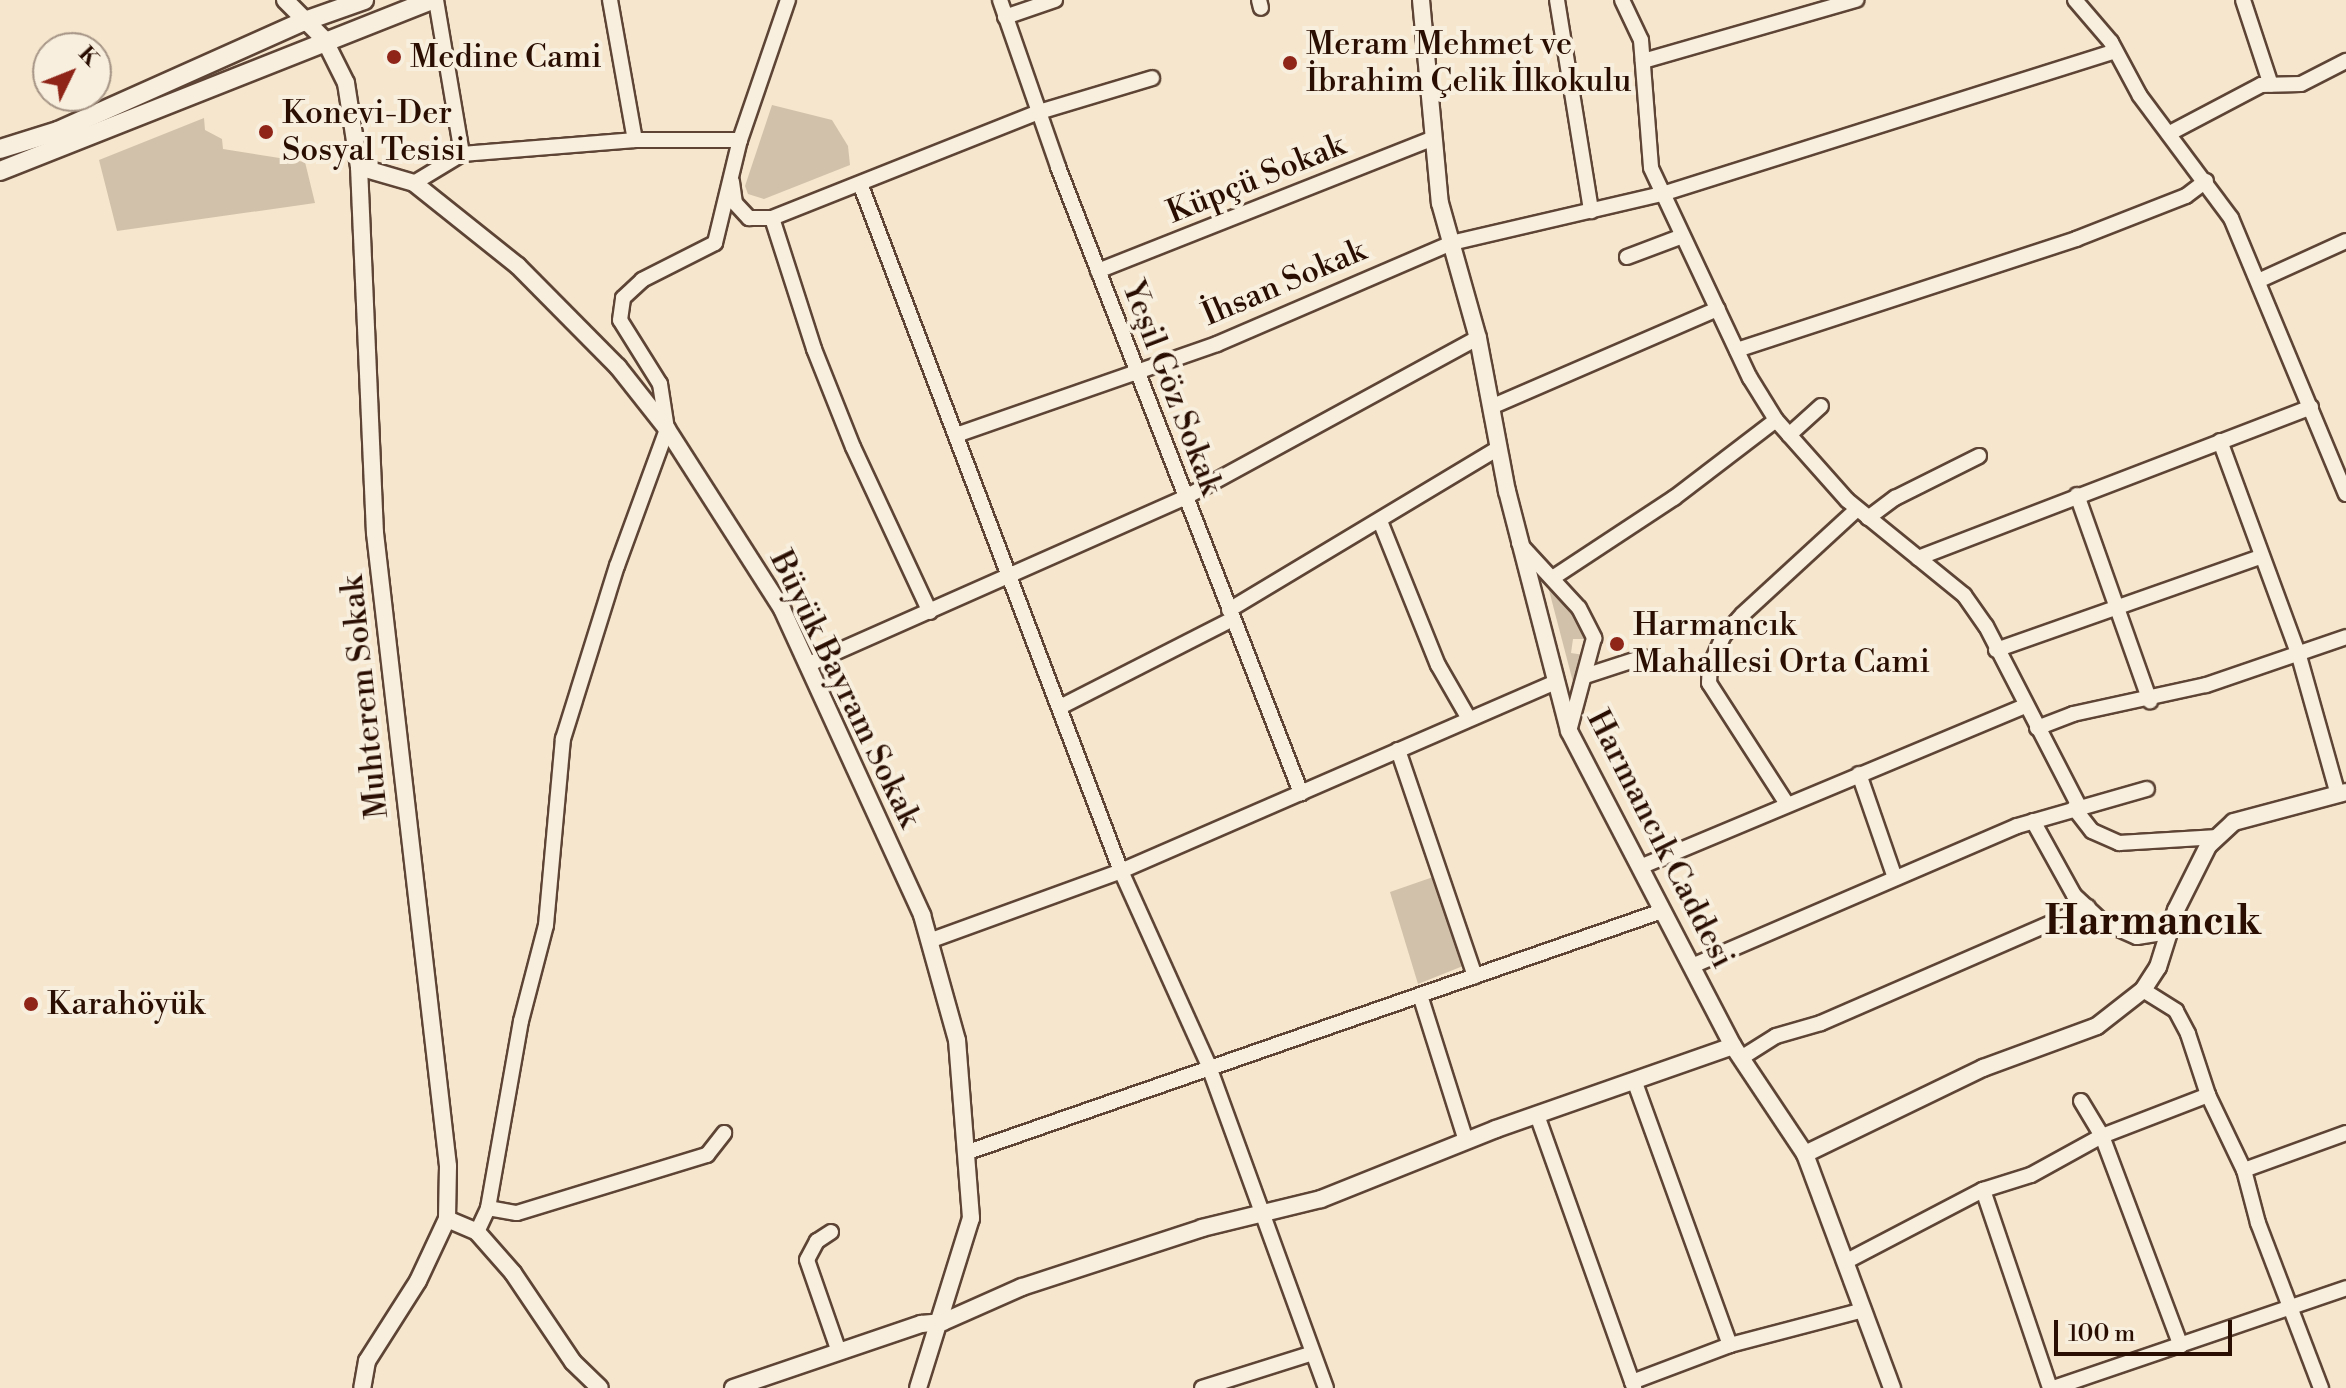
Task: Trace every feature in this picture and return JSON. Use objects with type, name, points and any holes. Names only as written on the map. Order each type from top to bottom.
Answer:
[{"type":"main road","points":[[0,149],[58,131],[302,22],[364,0]]},
{"type":"main road","points":[[0,171],[54,154],[324,39],[433,0]]},
{"type":"street","name":"Muhterem Sokak","points":[[285,0],[302,22],[324,39],[346,83],[359,167],[375,533],[448,1166],[447,1219],[418,1281],[367,1361],[362,1388]]},
{"type":"street","points":[[433,0],[462,154]]},
{"type":"street","points":[[610,0],[635,140]]},
{"type":"street","points":[[477,1232],[488,1208],[521,1021],[546,925],[563,739],[617,566],[667,429],[660,384],[620,320],[623,298],[642,280],[715,243],[740,140],[788,0]]},
{"type":"street","name":"Yeşil Göz Sokak","points":[[1000,0],[1135,369],[1301,793]]},
{"type":"street","points":[[1005,17],[1055,0]]},
{"type":"street","name":"Harmancık Caddesi","points":[[1421,0],[1440,203],[1478,338],[1519,543],[1569,731],[1737,1052],[1805,1154],[1892,1388]]},
{"type":"street","points":[[1557,0],[1591,211]]},
{"type":"street","points":[[1622,0],[1641,40],[1651,168],[1680,237],[1776,420],[1863,514],[1964,595],[2092,831],[2119,843],[2218,837]]},
{"type":"street","points":[[1643,61],[1856,0]]},
{"type":"street","points":[[2075,0],[2115,51],[2140,96],[2231,218],[2346,494]]},
{"type":"street","points":[[2243,0],[2271,85]]},
{"type":"street","name":"İhsan Sokak","points":[[956,435],[1135,369],[1217,344],[1451,243],[1662,194],[2115,51]]},
{"type":"street","points":[[2170,133],[2271,85],[2301,84],[2346,61]]},
{"type":"street","points":[[731,174],[735,203],[749,218],[772,218],[861,186],[1039,112],[1152,78]]},
{"type":"street","name":"Küpçü Sokak","points":[[1098,271],[1434,138]]},
{"type":"street","points":[[414,183],[462,154],[635,140],[740,140]]},
{"type":"street","name":"Büyük Bayram Sokak","points":[[359,167],[414,183],[518,266],[618,367],[667,429],[782,609],[929,941],[957,1040],[971,1218],[943,1322],[918,1388]]},
{"type":"street","points":[[1737,350],[2076,239],[2186,196],[2206,181]]},
{"type":"street","points":[[861,186],[1012,577],[1121,871],[1208,1064],[1326,1388]]},
{"type":"street","points":[[772,218],[847,433],[930,612]]},
{"type":"street","points":[[1627,257],[1680,237]]},
{"type":"street","points":[[2258,281],[2346,241]]},
{"type":"street","points":[[1491,407],[1718,309]]},
{"type":"street","points":[[807,665],[1012,577],[1184,498],[1478,338]]},
{"type":"street","points":[[1789,435],[1821,406]]},
{"type":"street","points":[[1918,558],[2311,407]]},
{"type":"street","points":[[1554,577],[1674,498],[1776,420]]},
{"type":"street","points":[[1805,1154],[1983,1068],[2097,1026],[2143,990],[2158,967],[2169,932],[2208,846],[2234,822],[2342,794],[2299,656],[2260,557],[2220,441]]},
{"type":"street","points":[[1060,707],[1231,614],[1499,448]]},
{"type":"street","points":[[1787,804],[1709,683],[1710,666],[1724,635],[1743,614],[1863,514],[1979,456]]},
{"type":"street","points":[[2077,495],[2150,701]]},
{"type":"street","points":[[1380,521],[1438,665],[1469,719]]},
{"type":"street","points":[[1519,543],[1554,577],[1579,608],[1594,638],[1569,731]]},
{"type":"street","points":[[1996,650],[2260,557]]},
{"type":"street","points":[[2037,728],[2073,714],[2150,701],[2299,656],[2346,637]]},
{"type":"street","points":[[1585,676],[1643,657]]},
{"type":"street","points":[[929,941],[1121,871],[1555,682]]},
{"type":"street","points":[[1640,867],[2024,706]]},
{"type":"street","points":[[1398,750],[1475,976]]},
{"type":"street","points":[[1859,774],[1895,878]]},
{"type":"street","points":[[1692,966],[2033,821],[2147,789]]},
{"type":"street","points":[[2033,821],[2074,895],[2103,922],[2137,937],[2169,932]]},
{"type":"street","points":[[733,1388],[839,1352],[943,1322],[1022,1287],[1202,1228],[1321,1199],[1466,1141],[1634,1080],[1737,1052],[1821,1023],[2088,907]]},
{"type":"street","points":[[968,1152],[1208,1064],[1662,911]]},
{"type":"street","points":[[2143,990],[2176,1011],[2208,1095],[2244,1170],[2258,1223],[2321,1388]]},
{"type":"street","points":[[1420,995],[1466,1141]]},
{"type":"street","points":[[1634,1080],[1730,1345]]},
{"type":"street","points":[[1845,1262],[1983,1190],[2031,1175],[2102,1136],[2208,1095]]},
{"type":"street","points":[[2081,1101],[2102,1136],[2181,1346]]},
{"type":"street","points":[[1537,1115],[1633,1385],[1730,1345],[1863,1310]]},
{"type":"street","points":[[488,1208],[517,1213],[707,1155],[724,1133]]},
{"type":"street","points":[[2244,1170],[2346,1133]]},
{"type":"street","points":[[1983,1190],[2051,1388],[2346,1288]]},
{"type":"street","points":[[447,1219],[477,1232],[513,1273],[573,1362],[600,1388]]},
{"type":"street","points":[[831,1232],[817,1241],[807,1260],[839,1352]]},
{"type":"street","points":[[1202,1388],[1313,1353]]},
{"type":"shaded area","points":[[772,105],[832,120],[848,146],[850,165],[764,199],[748,194],[745,186]]},
{"type":"shaded area","points":[[204,118],[205,130],[222,139],[223,149],[305,162],[315,203],[117,231],[99,160]]},
{"type":"shaded area","points":[[1545,575],[1581,622],[1586,639],[1573,639],[1571,653],[1584,655],[1573,682]]},
{"type":"shaded area","points":[[1436,876],[1468,964],[1418,984],[1390,892]]},
{"type":"place","name":"Medine Cami","points":[[394,57]]},
{"type":"place","name":"Meram Mehmet ve İbrahim Çelik İlkokulu","points":[[1290,63]]},
{"type":"place","name":"Konevi-Der Sosyal Tesisi","points":[[266,132]]},
{"type":"place","name":"Harmancık Mahallesi Orta Cami","points":[[1617,644]]},
{"type":"place","name":"Karahöyük","points":[[31,1004]]},
{"type":"district","name":"Harmancık","points":[[2153,922]]}]
